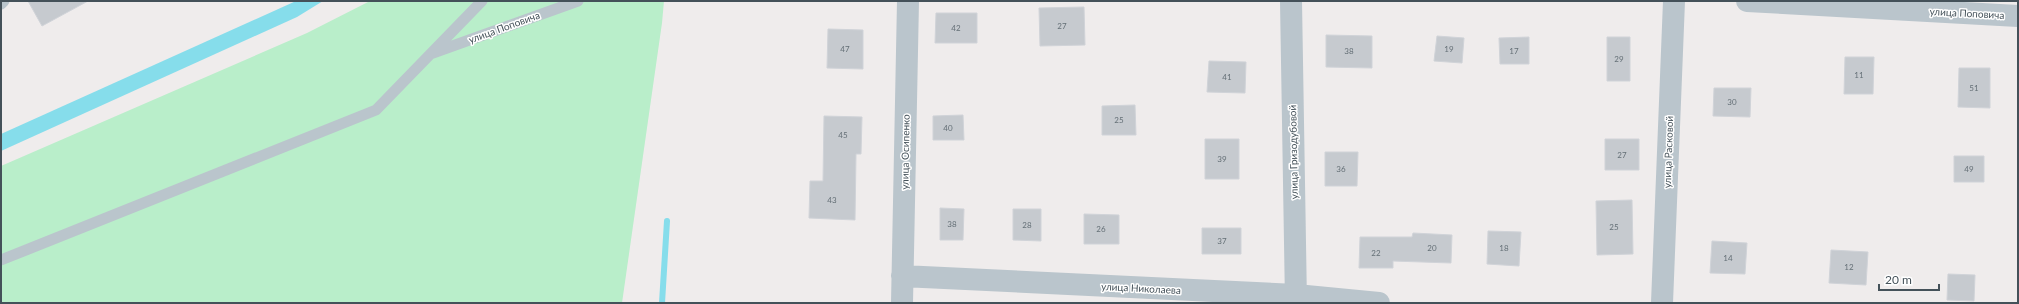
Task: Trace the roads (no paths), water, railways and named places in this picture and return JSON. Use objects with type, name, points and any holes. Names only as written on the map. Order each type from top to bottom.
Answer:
[{"type":"street","name":"улица Осипенко","points":[[902,303],[908,1]]},
{"type":"street","name":"улица Гризодубовой","points":[[1290,1],[1296,299]]},
{"type":"street","name":"улица Расковой","points":[[1662,303],[1674,1]]},
{"type":"street","name":"улица Поповича","points":[[1748,1],[2018,16]]},
{"type":"street","name":"улица Николаева","points":[[902,276],[1379,303]]},
{"type":"lane","points":[[1,4],[4,1]]},
{"type":"lane","points":[[1,260],[376,110],[482,1]]},
{"type":"lane","name":"улица Поповича","points":[[431,54],[578,1]]},
{"type":"water","points":[[296,1],[323,1],[297,17],[1,151],[1,134]]},
{"type":"waterway","points":[[662,303],[667,221]]}]
